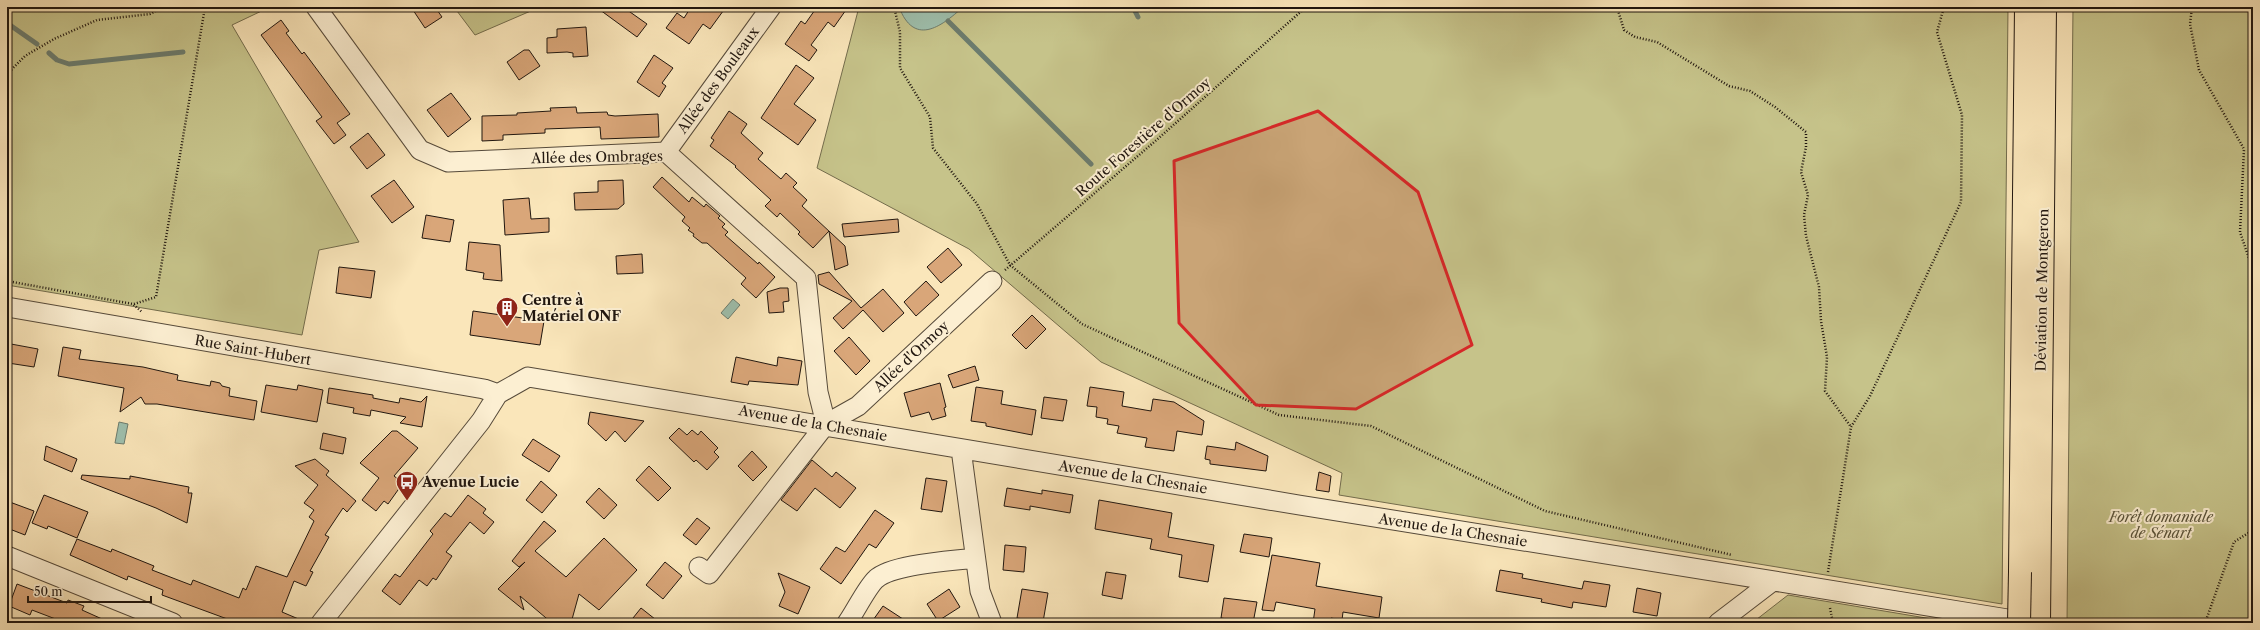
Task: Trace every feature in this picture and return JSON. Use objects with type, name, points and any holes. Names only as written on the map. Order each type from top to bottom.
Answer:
[{"type":"main road","name":"Déviation de Montgeron","points":[[2026,7],[2029,572]]},
{"type":"main road","name":"Déviation de Montgeron","points":[[2029,572],[2045,7]]},
{"type":"main road","points":[[2019,623],[2029,572]]},
{"type":"main road","points":[[2029,572],[2039,623]]},
{"type":"street","name":"Allée des Ombrages","points":[[316,7],[420,150],[448,162],[666,152],[806,278],[818,392],[826,424]]},
{"type":"street","name":"Allée des Bouleaux","points":[[666,152],[771,7]]},
{"type":"street","name":"Allée d'Ormoy","points":[[826,424],[858,406],[992,281]]},
{"type":"street","name":"Rue Saint-Hubert","points":[[7,307],[484,389],[498,394]]},
{"type":"street","name":"Avenue de la Chesnaie","points":[[498,394],[528,377],[826,424],[961,449],[2034,623]]},
{"type":"street","points":[[321,623],[481,421],[498,394]]},
{"type":"street","points":[[699,567],[709,574],[826,424]]},
{"type":"street","points":[[961,449],[980,591],[992,623]]},
{"type":"street","points":[[7,556],[173,623]]},
{"type":"street","points":[[847,623],[876,579],[891,571],[919,565],[975,558]]},
{"type":"street","points":[[1718,623],[1773,581]]},
{"type":"path","points":[[7,74],[25,56],[54,39],[97,20],[150,14],[163,7]]},
{"type":"path","points":[[133,304],[156,297],[205,7]]},
{"type":"path","points":[[894,7],[900,32],[900,68],[930,117],[934,148],[977,204],[1010,266],[1082,324],[1279,415],[1371,426],[1545,511],[1739,556]]},
{"type":"path","name":"Route Forestière d'Ormoy","points":[[992,281],[1160,137],[1306,7]]},
{"type":"path","points":[[1617,7],[1624,30],[1635,37],[1657,42],[1729,86],[1750,91],[1775,107],[1806,132],[1806,146],[1801,172],[1808,195],[1804,215],[1806,236],[1819,287],[1821,321],[1828,357],[1825,391],[1851,427]]},
{"type":"path","points":[[1826,590],[1851,427],[1870,396],[1961,202],[1962,115],[1937,32],[1944,7]]},
{"type":"path","points":[[2192,7],[2190,24],[2199,70],[2244,149],[2240,232],[2253,270]]},
{"type":"path","points":[[2205,623],[2234,542],[2253,530]]},
{"type":"highlighted area","points":[[1318,111],[1418,192],[1472,345],[1356,409],[1256,405],[1179,323],[1174,161]]},
{"type":"green space","points":[[7,7],[270,7],[232,25],[359,242],[319,250],[302,335],[7,285]]},
{"type":"green space","points":[[454,7],[540,7],[475,35]]},
{"type":"green space","points":[[859,7],[2008,7],[2002,604],[1339,495],[1342,473],[1101,362],[969,249],[817,168]]},
{"type":"green space","name":"Forêt domaniale de Sénart","points":[[2073,7],[2253,7],[2253,623],[2067,623]]},
{"type":"green space","points":[[1788,595],[1956,623],[1752,623]]},
{"type":"shaded area","points":[[899,7],[963,7],[937,27],[928,30],[920,30],[912,26],[905,19]]},
{"type":"shaded area","points":[[733,299],[740,305],[728,319],[721,313]]},
{"type":"shaded area","points":[[119,422],[128,424],[124,444],[115,443]]},
{"type":"building","points":[[411,7],[435,7],[442,17],[425,28]]},
{"type":"building","points":[[596,7],[623,7],[647,24],[637,37]]},
{"type":"building","points":[[691,7],[726,7],[710,29],[703,24],[689,44],[666,28],[677,13],[684,18]]},
{"type":"building","points":[[817,7],[848,7],[834,27],[828,22],[811,45],[817,50],[809,61],[785,44],[801,21],[805,24]]},
{"type":"building","points":[[281,20],[289,31],[286,33],[302,54],[304,52],[350,114],[337,123],[346,135],[334,144],[316,121],[322,117],[261,35]]},
{"type":"building","points":[[586,27],[588,56],[573,57],[573,53],[567,52],[547,53],[547,38],[557,37],[557,29]]},
{"type":"building","points":[[524,50],[529,50],[540,66],[519,80],[507,62]]},
{"type":"building","points":[[654,55],[673,68],[662,83],[666,86],[659,97],[637,82]]},
{"type":"building","points":[[796,65],[814,78],[794,104],[816,120],[798,145],[761,118]]},
{"type":"building","points":[[451,93],[471,119],[448,137],[427,110]]},
{"type":"building","points":[[576,107],[577,113],[607,112],[608,115],[615,116],[658,114],[659,137],[601,139],[600,127],[545,129],[545,133],[503,135],[503,140],[482,141],[482,116],[517,115],[517,113],[551,111],[550,108]]},
{"type":"building","points":[[729,111],[747,124],[741,133],[763,153],[758,159],[781,179],[786,173],[797,183],[793,187],[807,200],[802,206],[829,231],[813,248],[798,234],[800,232],[780,213],[777,217],[765,206],[771,200],[735,167],[736,166],[710,146],[714,140],[711,138]]},
{"type":"building","points":[[368,133],[385,155],[367,169],[350,147]]},
{"type":"building","points":[[662,177],[689,202],[692,197],[704,207],[706,204],[720,216],[718,218],[725,224],[722,227],[728,232],[725,235],[775,277],[756,298],[741,284],[746,278],[707,243],[702,243],[693,236],[694,234],[688,230],[690,228],[682,221],[685,217],[653,187]]},
{"type":"building","points":[[394,180],[414,207],[392,223],[371,196]]},
{"type":"building","points":[[623,180],[624,204],[618,209],[575,210],[574,193],[598,192],[598,181]]},
{"type":"building","points":[[529,198],[531,219],[549,218],[549,232],[505,235],[503,200]]},
{"type":"building","points":[[426,215],[454,220],[450,242],[422,238]]},
{"type":"building","points":[[898,219],[899,232],[844,237],[842,224]]},
{"type":"building","points":[[829,231],[845,246],[848,265],[835,270]]},
{"type":"building","points":[[469,242],[500,245],[502,281],[483,279],[484,273],[466,270]]},
{"type":"building","points":[[948,248],[962,265],[941,283],[927,267]]},
{"type":"building","points":[[642,254],[643,273],[617,274],[616,256]]},
{"type":"building","points":[[339,267],[375,271],[371,298],[336,293]]},
{"type":"building","points":[[829,272],[861,308],[883,289],[904,313],[883,332],[863,310],[843,329],[833,318],[852,301],[819,284],[818,275]]},
{"type":"building","points":[[926,281],[939,295],[916,316],[904,302]]},
{"type":"building","points":[[780,288],[788,288],[789,301],[783,302],[784,312],[769,313],[767,292]]},
{"type":"building","name":"Centre à Matériel ONF","points":[[473,311],[544,321],[540,345],[470,335]]},
{"type":"building","points":[[1032,315],[1046,329],[1026,349],[1012,335]]},
{"type":"building","points":[[849,337],[870,361],[856,375],[834,351]]},
{"type":"building","points":[[11,344],[38,349],[34,367],[8,363]]},
{"type":"building","points":[[63,347],[81,350],[79,359],[143,367],[178,375],[177,380],[210,386],[211,381],[220,383],[222,386],[230,388],[229,396],[257,401],[254,420],[157,404],[145,404],[141,397],[120,412],[124,388],[58,376]]},
{"type":"building","points":[[736,357],[777,366],[778,357],[802,361],[798,385],[749,381],[748,385],[731,382]]},
{"type":"building","points":[[975,366],[979,380],[953,388],[948,375]]},
{"type":"building","points":[[940,383],[946,407],[944,408],[946,416],[932,420],[929,412],[911,417],[904,393]]},
{"type":"building","points":[[266,385],[297,390],[298,385],[323,390],[317,422],[261,412]]},
{"type":"building","points":[[976,387],[1003,391],[1001,404],[1036,410],[1032,435],[986,426],[986,423],[971,421]]},
{"type":"building","points":[[1090,387],[1124,392],[1122,406],[1151,411],[1153,399],[1174,402],[1204,421],[1202,435],[1177,431],[1174,451],[1145,447],[1147,438],[1117,433],[1119,426],[1107,424],[1108,419],[1096,417],[1097,407],[1087,406]]},
{"type":"building","points":[[329,388],[373,395],[373,398],[399,403],[400,398],[421,402],[427,396],[422,427],[400,423],[406,417],[371,410],[370,416],[353,413],[354,408],[327,403]]},
{"type":"building","points":[[1044,397],[1067,400],[1063,421],[1041,418]]},
{"type":"building","points":[[590,412],[644,421],[625,442],[615,431],[606,441],[588,424]]},
{"type":"building","points":[[679,428],[687,435],[692,430],[698,435],[701,431],[718,448],[714,452],[719,457],[707,470],[696,460],[694,462],[669,438]]},
{"type":"building","points":[[392,431],[397,431],[418,448],[394,476],[403,483],[388,504],[384,501],[376,511],[362,500],[379,478],[360,463]]},
{"type":"building","points":[[323,433],[346,438],[343,454],[320,449]]},
{"type":"building","points":[[533,439],[560,456],[549,472],[522,455]]},
{"type":"building","points":[[1236,442],[1268,456],[1266,471],[1210,464],[1210,460],[1205,459],[1207,446],[1235,450]]},
{"type":"building","points":[[46,446],[77,459],[72,472],[44,460]]},
{"type":"building","points":[[752,451],[767,467],[753,481],[738,466]]},
{"type":"building","points":[[315,459],[329,471],[326,475],[356,501],[347,512],[343,508],[325,535],[329,537],[310,571],[313,572],[306,586],[294,581],[282,612],[308,623],[229,623],[230,620],[162,595],[163,590],[128,576],[127,580],[70,555],[77,539],[111,552],[112,549],[154,566],[152,570],[191,585],[193,580],[239,598],[243,588],[246,590],[256,566],[287,577],[314,521],[309,517],[314,510],[304,503],[318,485],[295,466]]},
{"type":"building","points":[[812,460],[832,477],[836,472],[856,488],[840,508],[815,488],[797,511],[781,500]]},
{"type":"building","points":[[649,466],[671,488],[658,501],[636,480]]},
{"type":"building","points":[[1319,472],[1331,476],[1329,492],[1316,490]]},
{"type":"building","points":[[82,475],[130,479],[130,476],[189,487],[188,493],[192,493],[187,523],[156,508],[81,479]]},
{"type":"building","points":[[926,478],[947,481],[942,512],[921,509]]},
{"type":"building","points":[[541,481],[557,495],[542,513],[526,500]]},
{"type":"building","points":[[599,488],[617,505],[604,519],[586,502]]},
{"type":"building","points":[[1007,488],[1042,494],[1042,490],[1073,495],[1070,513],[1030,506],[1030,510],[1004,506]]},
{"type":"building","points":[[44,495],[88,512],[77,538],[48,526],[47,529],[32,523]]},
{"type":"building","points":[[468,495],[486,509],[483,513],[494,522],[484,534],[470,522],[446,552],[452,556],[436,580],[433,578],[427,586],[419,580],[400,605],[382,591],[395,574],[400,577],[433,534],[430,531],[445,513],[451,517]]},
{"type":"building","points":[[1099,500],[1172,513],[1168,537],[1214,545],[1208,582],[1179,577],[1182,555],[1150,549],[1152,539],[1095,529]]},
{"type":"building","points":[[7,501],[34,511],[25,535],[7,528]]},
{"type":"building","points":[[875,510],[894,523],[876,548],[869,544],[841,584],[820,569],[836,547],[845,552]]},
{"type":"building","points":[[697,518],[710,528],[696,545],[683,535]]},
{"type":"building","points":[[544,521],[556,531],[535,551],[566,577],[604,538],[637,570],[599,610],[579,594],[571,623],[552,623],[520,596],[524,610],[498,589],[525,562],[519,567],[512,561]]},
{"type":"building","points":[[1244,534],[1272,538],[1269,557],[1240,552]]},
{"type":"building","points":[[1005,545],[1026,547],[1024,572],[1003,570]]},
{"type":"building","points":[[1272,555],[1320,563],[1316,586],[1382,597],[1379,618],[1343,612],[1342,620],[1331,618],[1330,623],[1313,623],[1315,609],[1276,602],[1274,611],[1262,610]]},
{"type":"building","points":[[665,562],[682,576],[663,599],[646,585]]},
{"type":"building","points":[[1500,570],[1523,574],[1522,578],[1582,589],[1584,581],[1610,585],[1606,607],[1573,602],[1572,608],[1541,602],[1542,599],[1496,591]]},
{"type":"building","points":[[1106,572],[1126,575],[1122,599],[1102,595]]},
{"type":"building","points":[[778,573],[810,587],[798,614],[779,606],[785,592]]},
{"type":"building","points":[[17,584],[67,603],[68,600],[84,606],[82,610],[111,623],[66,623],[32,610],[30,615],[9,606]]},
{"type":"building","points":[[1637,588],[1661,593],[1657,616],[1633,612]]},
{"type":"building","points":[[949,589],[960,607],[938,621],[927,604]]},
{"type":"building","points":[[1022,589],[1048,593],[1043,622],[1017,618]]},
{"type":"building","points":[[1224,598],[1257,602],[1253,623],[1221,618]]},
{"type":"building","points":[[883,606],[909,623],[871,623]]},
{"type":"building","points":[[641,608],[660,623],[629,623]]},
{"type":"waterway","points":[[1133,7],[1138,17]]},
{"type":"waterway","points":[[948,21],[1091,164]]},
{"type":"waterway","points":[[7,23],[37,44]]},
{"type":"waterway","points":[[49,53],[57,60],[69,64],[183,52]]},
{"type":"place","name":"Centre à Matériel ONF","points":[[507,328]]},
{"type":"place","name":"Avenue Lucie","points":[[407,502]]}]
